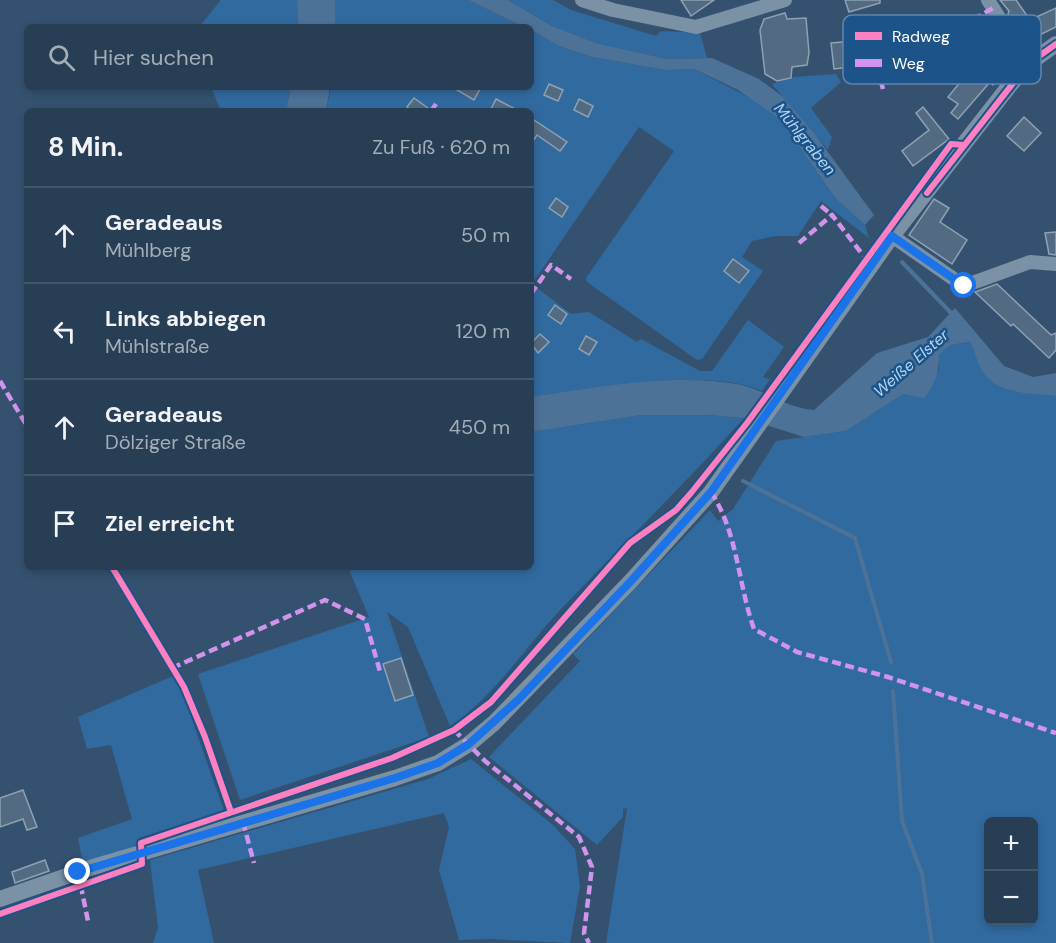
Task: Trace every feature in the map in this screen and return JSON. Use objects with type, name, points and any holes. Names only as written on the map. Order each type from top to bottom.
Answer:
[{"type":"street","points":[[582,0],[613,10],[696,27],[785,0]]},
{"type":"street","points":[[988,0],[997,15]]},
{"type":"street","points":[[1041,55],[1056,44]]},
{"type":"street","points":[[0,898],[90,868],[395,778],[438,763],[469,744],[518,700],[631,581],[711,492],[892,236],[1012,84]]},
{"type":"street","points":[[892,236],[964,286],[1030,262],[1056,264]]},
{"type":"shaded area","points":[[221,0],[297,0],[298,24],[201,24]]},
{"type":"shaded area","points":[[335,0],[468,0],[518,24],[335,24]]},
{"type":"shaded area","points":[[508,0],[553,0],[571,10],[656,36],[661,31],[700,33],[707,58],[667,59],[596,43],[550,25]]},
{"type":"shaded area","points":[[534,32],[559,46],[592,57],[666,70],[694,69],[760,103],[780,119],[836,199],[865,225],[869,238],[821,201],[798,236],[775,236],[752,241],[742,257],[763,271],[702,359],[697,360],[587,282],[586,278],[674,151],[639,127],[534,281],[534,108],[327,108],[330,90],[534,90]]},
{"type":"shaded area","points":[[836,74],[841,82],[811,108],[832,137],[828,150],[772,84],[793,77]]},
{"type":"shaded area","points":[[212,90],[290,90],[287,108],[220,108]]},
{"type":"shaded area","points":[[534,286],[571,314],[589,312],[637,342],[641,339],[700,371],[712,371],[748,320],[784,347],[763,377],[770,379],[762,391],[740,384],[682,380],[583,389],[534,397]]},
{"type":"shaded area","points":[[971,342],[985,372],[993,381],[1012,390],[1056,396],[1056,943],[606,943],[627,808],[623,809],[623,817],[597,845],[489,757],[580,661],[573,654],[710,510],[718,521],[733,509],[776,441],[846,431],[939,370],[939,355],[950,345]]},
{"type":"shaded area","points":[[641,415],[708,415],[744,418],[560,610],[495,686],[466,714],[450,726],[408,627],[387,612],[429,737],[240,800],[198,674],[369,617],[350,570],[534,570],[534,432]]},
{"type":"shaded area","points":[[173,676],[184,697],[224,811],[139,838],[134,847],[83,863],[78,838],[132,819],[111,745],[87,749],[78,717]]},
{"type":"shaded area","points":[[471,759],[554,826],[575,849],[580,886],[570,943],[490,939],[459,940],[439,870],[449,827],[444,813],[198,870],[214,943],[153,943],[158,928],[150,860],[428,779]]},
{"type":"water","points":[[297,0],[335,0],[335,24],[298,24]]},
{"type":"water","points":[[468,0],[508,0],[550,25],[596,43],[667,59],[712,58],[759,79],[782,96],[814,133],[874,215],[865,225],[836,199],[780,119],[738,90],[694,69],[666,70],[592,57],[559,46],[534,32],[534,24],[518,24]]},
{"type":"water","points":[[290,90],[330,90],[326,108],[287,108]]},
{"type":"water","name":"Weiße Elster","points":[[955,308],[1004,366],[1033,377],[1056,373],[1056,396],[1016,392],[989,380],[979,365],[970,342],[950,345],[939,355],[936,378],[924,398],[903,394],[846,431],[804,437],[744,418],[708,415],[641,415],[534,432],[534,397],[634,383],[687,380],[737,384],[794,406],[814,410],[877,353],[928,337]]},
{"type":"building","points":[[681,0],[714,0],[691,16]]},
{"type":"building","points":[[845,0],[880,0],[880,3],[849,12]]},
{"type":"building","points":[[1000,0],[1016,0],[1026,15],[1009,15],[1009,11]]},
{"type":"building","points":[[1056,8],[1056,27],[1041,34],[1041,15]]},
{"type":"building","points":[[785,13],[787,19],[806,18],[809,53],[807,65],[792,67],[791,78],[777,81],[765,74],[760,30],[764,19]]},
{"type":"building","points":[[843,42],[843,68],[834,69],[831,43]]},
{"type":"building","points":[[549,84],[563,90],[558,101],[544,95]]},
{"type":"building","points":[[959,84],[988,84],[958,119],[951,113],[958,104],[948,97]]},
{"type":"building","points":[[457,90],[479,90],[474,100]]},
{"type":"building","points":[[414,98],[428,108],[408,108]]},
{"type":"building","points":[[496,99],[513,108],[492,108]]},
{"type":"building","points":[[579,99],[593,106],[588,117],[574,110]]},
{"type":"building","points":[[923,107],[949,139],[913,166],[902,151],[929,130],[916,113]]},
{"type":"building","points":[[1024,117],[1041,133],[1024,151],[1007,136]]},
{"type":"building","points":[[534,120],[567,142],[560,151],[537,135],[534,140]]},
{"type":"building","points":[[556,198],[568,207],[562,217],[549,208]]},
{"type":"building","points":[[934,199],[949,208],[940,222],[967,240],[952,264],[909,235]]},
{"type":"building","points":[[1056,232],[1056,255],[1049,254],[1045,233]]},
{"type":"building","points":[[733,259],[749,271],[739,283],[724,271]]},
{"type":"building","points":[[997,284],[1051,335],[1056,333],[1056,350],[1049,358],[975,292]]},
{"type":"building","points":[[555,305],[567,314],[561,324],[548,315]]},
{"type":"building","points":[[540,334],[549,342],[538,353],[534,347],[534,340]]},
{"type":"building","points":[[586,336],[597,342],[589,355],[579,349]]},
{"type":"building","points":[[401,658],[413,695],[395,701],[383,664]]},
{"type":"building","points":[[23,790],[37,827],[27,830],[23,819],[0,827],[0,798]]},
{"type":"building","points":[[45,860],[49,871],[15,883],[12,872]]},
{"type":"waterway","name":"Mühlgraben","points":[[902,262],[952,314]]},
{"type":"waterway","points":[[743,481],[855,538],[891,662]]},
{"type":"waterway","points":[[893,691],[902,821],[922,874],[932,943]]},
{"type":"marked path","points":[[981,15],[993,8]]},
{"type":"marked path","points":[[882,84],[883,89]]},
{"type":"marked path","points":[[433,108],[436,104]]},
{"type":"marked path","points":[[821,206],[832,215]]},
{"type":"marked path","points":[[799,243],[832,215],[866,259]]},
{"type":"marked path","points":[[534,290],[551,265],[571,279]]},
{"type":"marked path","points":[[0,381],[24,421]]},
{"type":"marked path","points":[[711,492],[727,524],[754,629],[797,652],[888,677],[1056,733]]},
{"type":"marked path","points":[[172,668],[325,600],[365,619],[381,675]]},
{"type":"marked path","points":[[454,730],[485,761],[579,837],[592,867],[584,933],[589,943]]},
{"type":"marked path","points":[[243,822],[254,863]]},
{"type":"marked path","points":[[78,872],[88,921]]},
{"type":"cycle path","points":[[1041,55],[1056,44]]},
{"type":"cycle path","points":[[927,193],[1012,84]]},
{"type":"cycle path","points":[[0,914],[142,864],[141,843],[392,758],[454,730],[491,702],[630,543],[676,510],[691,493],[747,423],[951,144],[964,145]]},
{"type":"cycle path","points":[[114,570],[184,687],[205,737],[231,812]]},
{"type":"route","points":[[78,872],[395,778],[438,763],[469,744],[518,700],[631,581],[711,492],[892,236],[964,286]]}]
